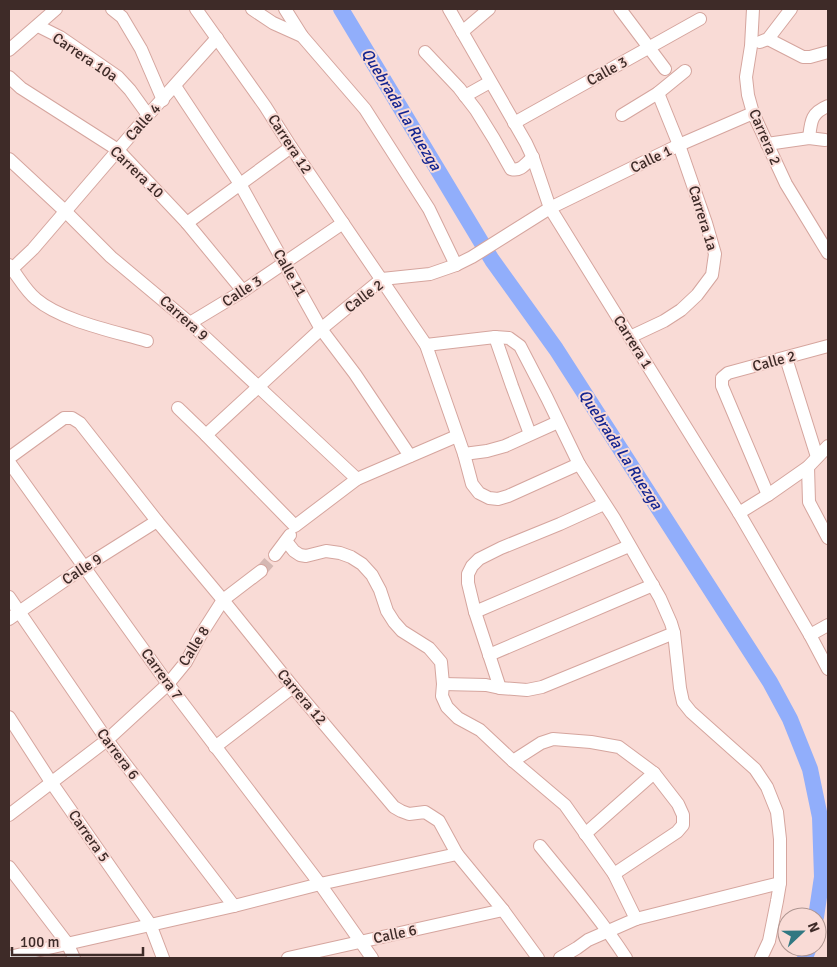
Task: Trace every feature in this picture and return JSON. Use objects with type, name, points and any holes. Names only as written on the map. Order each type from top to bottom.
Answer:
[{"type":"street","points":[[9,50],[56,9]]},
{"type":"street","points":[[112,9],[122,17],[141,49],[163,100]]},
{"type":"street","name":"Carrera 12","points":[[196,9],[265,106],[426,345],[464,454],[472,484],[479,492],[489,498],[498,499],[579,464]]},
{"type":"street","points":[[252,9],[273,23],[302,36]]},
{"type":"street","points":[[285,9],[302,36],[365,109],[429,209],[456,265]]},
{"type":"street","name":"Carrera 1","points":[[450,9],[533,157],[550,208],[739,513],[828,669]]},
{"type":"street","points":[[462,32],[489,9]]},
{"type":"street","name":"Carrera 2","points":[[753,9],[751,46],[746,77],[753,113],[786,184],[828,253]]},
{"type":"street","points":[[751,46],[768,40],[791,9]]},
{"type":"street","points":[[624,10],[664,69]]},
{"type":"street","name":"Calle 3","points":[[514,123],[700,19]]},
{"type":"street","name":"Carrera 10a","points":[[38,26],[60,37],[118,77],[148,115]]},
{"type":"street","name":"Calle 4","points":[[10,267],[33,249],[217,38]]},
{"type":"street","points":[[768,40],[803,57],[828,52]]},
{"type":"street","points":[[425,52],[465,96],[511,169],[521,168],[533,157]]},
{"type":"street","points":[[622,115],[658,93],[685,71]]},
{"type":"street","name":"Carrera 10","points":[[9,78],[118,150],[187,223],[243,291]]},
{"type":"street","points":[[465,96],[490,82]]},
{"type":"street","name":"Calle 11","points":[[175,86],[240,184],[321,329],[355,374],[410,456]]},
{"type":"street","name":"Carrera 1a","points":[[630,337],[664,321],[681,310],[697,295],[712,275],[715,254],[679,145],[658,93]]},
{"type":"street","points":[[810,138],[811,121],[815,114],[828,106]]},
{"type":"street","name":"Calle 1","points":[[550,208],[679,145],[753,113]]},
{"type":"street","points":[[767,144],[810,138],[825,140]]},
{"type":"street","points":[[187,223],[291,147]]},
{"type":"street","name":"Carrera 9","points":[[9,159],[112,257],[190,324],[357,479]]},
{"type":"street","name":"Calle 2","points":[[206,435],[321,329],[382,279],[430,274],[456,265],[550,208]]},
{"type":"street","name":"Calle 3","points":[[190,324],[243,291],[343,223]]},
{"type":"street","points":[[10,267],[34,298],[46,306],[80,322],[147,341]]},
{"type":"street","points":[[426,345],[495,336],[510,338],[520,346],[579,464],[614,518],[660,598],[674,633],[683,702],[690,712],[755,769],[767,787],[777,812],[780,839],[780,883],[769,941],[762,958]]},
{"type":"street","points":[[495,336],[530,434]]},
{"type":"street","name":"Calle 2","points":[[768,496],[722,386],[722,378],[728,373],[828,346]]},
{"type":"street","points":[[786,358],[817,457]]},
{"type":"street","points":[[178,408],[295,526]]},
{"type":"street","name":"Carrera 12","points":[[9,458],[64,418],[72,418],[80,423],[157,521],[394,807],[409,814],[425,812],[439,821],[457,854],[503,910],[538,958]]},
{"type":"street","points":[[464,454],[505,446],[558,422]]},
{"type":"street","points":[[275,555],[295,526],[357,479],[457,436]]},
{"type":"street","points":[[739,513],[768,496],[808,467],[828,446]]},
{"type":"street","name":"Carrera 7","points":[[9,462],[168,684],[320,884],[372,958]]},
{"type":"street","points":[[808,467],[809,502],[828,538]]},
{"type":"street","points":[[500,688],[475,612],[468,583],[468,574],[472,566],[479,559],[501,548],[604,504]]},
{"type":"street","name":"Calle 9","points":[[14,615],[84,567],[157,521]]},
{"type":"street","points":[[286,541],[300,555],[306,556],[326,551],[340,553],[362,564],[372,575],[380,590],[387,611],[394,622],[402,630],[429,648],[440,662],[443,684],[442,696],[447,707],[458,718],[480,730],[565,805],[614,874],[636,918]]},
{"type":"street","points":[[475,612],[629,546]]},
{"type":"street","name":"Calle 8","points":[[9,815],[107,740],[168,684],[186,662],[223,600],[261,572]]},
{"type":"street","points":[[489,655],[653,585]]},
{"type":"street","name":"Carrera 6","points":[[9,597],[14,615],[234,906]]},
{"type":"street","points":[[810,635],[828,625]]},
{"type":"street","points":[[443,684],[486,685],[527,690],[542,687],[674,633]]},
{"type":"street","points":[[215,747],[293,687]]},
{"type":"street","name":"Carrera 5","points":[[9,717],[51,782],[150,924],[163,958]]},
{"type":"street","points":[[514,761],[541,742],[553,739],[592,742],[619,747],[654,773],[678,804],[683,815],[683,825],[677,832],[614,874]]},
{"type":"street","points":[[585,834],[654,773]]},
{"type":"street","points":[[540,846],[588,904],[626,958]]},
{"type":"street","points":[[9,957],[457,854]]},
{"type":"street","points":[[9,867],[68,943],[74,958]]},
{"type":"street","points":[[560,958],[588,940],[636,918],[780,883]]},
{"type":"street","name":"Calle 6","points":[[288,958],[315,955],[360,941],[503,910]]},
{"type":"waterway","name":"Quebrada La Ruezga","points":[[341,9],[492,260],[556,349],[770,682],[790,719],[810,769],[820,817],[822,877],[818,907]]},
{"type":"tunnel","points":[[261,571],[275,555]]}]
